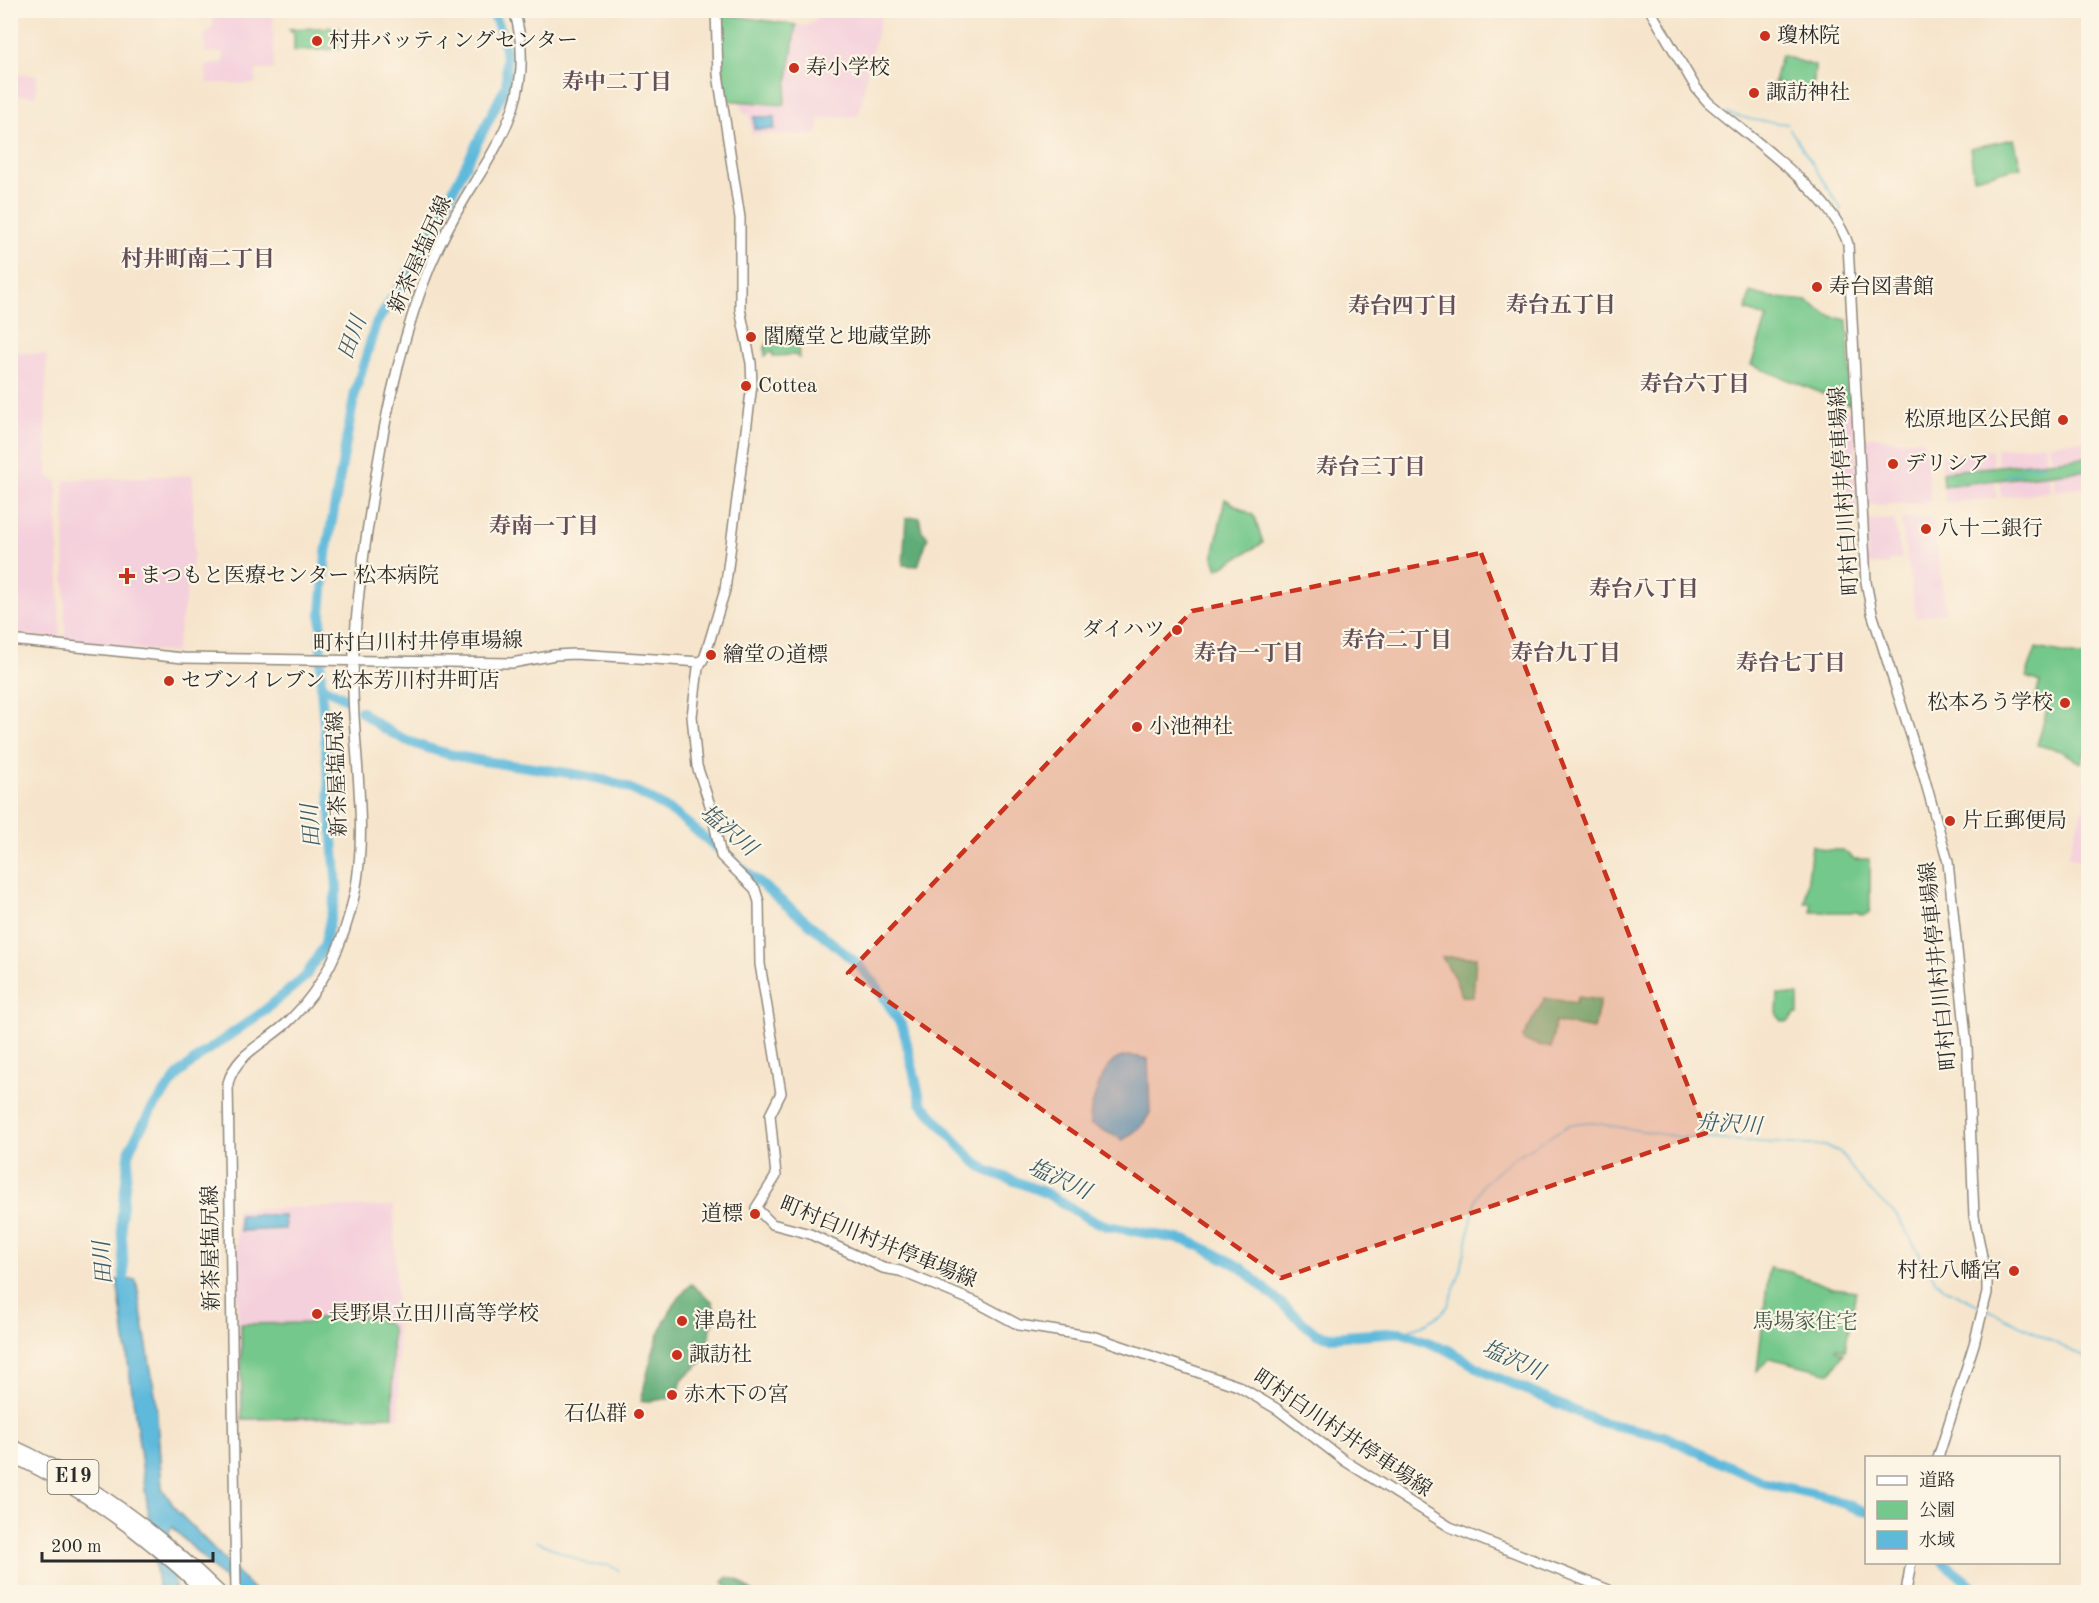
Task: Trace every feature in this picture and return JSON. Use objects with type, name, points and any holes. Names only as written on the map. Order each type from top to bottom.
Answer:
[{"type":"highway","name":"E19","points":[[10,1445],[68,1474],[132,1522],[219,1593]]},
{"type":"highway","name":"E19","points":[[10,1455],[132,1522]]},
{"type":"highway","name":"E19","points":[[186,1567],[205,1593]]},
{"type":"main road","name":"新茶屋塩尻線","points":[[236,1592],[228,1083],[239,1059],[291,1020],[318,988],[347,926],[355,891],[359,852],[351,663],[360,578],[393,385],[415,307],[432,264],[464,199],[510,122],[521,76],[521,46],[513,10]]},
{"type":"main road","points":[[701,662],[724,590],[752,385],[751,363],[740,309],[740,218],[718,74],[716,10]]},
{"type":"main road","name":"町村白川村井停車場線","points":[[1650,10],[1696,88],[1708,102],[1825,202],[1841,226],[1848,244],[1866,582],[1872,613],[1929,791],[1948,862],[1967,1056],[1974,1216],[1987,1282],[1983,1308],[1939,1456]]},
{"type":"main road","name":"町村白川村井停車場線","points":[[10,640],[183,658],[302,662],[512,663],[555,655],[575,654],[701,662],[692,716],[693,743],[718,840],[719,853],[726,863],[755,889],[759,902],[760,964],[767,994],[781,1093],[770,1115],[776,1176],[756,1208],[769,1222],[810,1234],[884,1268],[910,1275],[978,1303],[1019,1325],[1095,1337],[1238,1386],[1277,1409],[1345,1461],[1450,1527],[1614,1593]]},
{"type":"main road","points":[[1906,1593],[1911,1564]]},
{"type":"highlighted area","points":[[1481,553],[1706,1133],[1281,1278],[848,973],[1192,611]]},
{"type":"shaded area","name":"寿小学校","points":[[875,10],[882,13],[860,111],[855,116],[819,118],[818,135],[751,134],[749,114],[744,114],[739,101],[724,100],[722,14],[806,26],[815,21],[821,11]]},
{"type":"shaded area","points":[[213,11],[273,11],[274,70],[256,70],[255,84],[207,83],[206,65],[223,63],[223,52],[205,53],[204,35],[213,26]]},
{"type":"shaded area","points":[[11,75],[37,75],[36,96],[11,95]]},
{"type":"shaded area","points":[[10,351],[47,355],[45,409],[48,477],[57,481],[60,640],[11,632]]},
{"type":"shaded area","points":[[1838,405],[1854,414],[1858,508],[1843,508],[1836,407]]},
{"type":"shaded area","points":[[1875,436],[1895,441],[1924,439],[1931,500],[1928,503],[1865,505],[1860,439]]},
{"type":"shaded area","points":[[2088,440],[2088,457],[2051,461],[2049,444]]},
{"type":"shaded area","points":[[2045,444],[2047,461],[1998,466],[1996,449]]},
{"type":"shaded area","points":[[1992,450],[1993,467],[1942,472],[1941,455]]},
{"type":"shaded area","points":[[2088,470],[2088,487],[2055,491],[2053,474]]},
{"type":"shaded area","name":"まつもと医療センター 松本病院","points":[[193,475],[194,555],[175,653],[65,641],[64,480]]},
{"type":"shaded area","points":[[2049,475],[2050,492],[2001,497],[1999,480]]},
{"type":"shaded area","points":[[1995,480],[1997,498],[1948,503],[1945,501],[1943,486]]},
{"type":"shaded area","points":[[1931,517],[1946,612],[1916,618],[1901,521]]},
{"type":"shaded area","points":[[1894,519],[1902,559],[1889,560],[1889,565],[1867,564],[1868,520]]},
{"type":"shaded area","name":"松本ろう学校","points":[[2088,754],[2088,863],[2068,856],[2086,797],[2085,768]]},
{"type":"shaded area","name":"長野県立田川高等学校","points":[[394,1206],[400,1418],[240,1421],[236,1209]]},
{"type":"green space","points":[[722,14],[796,25],[784,105],[724,100],[720,16]]},
{"type":"green space","name":"村井バッティングセンター","points":[[339,27],[340,49],[294,51],[294,34],[289,29]]},
{"type":"green space","points":[[1781,55],[1815,66],[1814,82],[1808,91],[1774,82]]},
{"type":"green space","points":[[2014,139],[2021,167],[1974,178],[1970,148]]},
{"type":"green space","points":[[1750,292],[1768,297],[1807,301],[1828,315],[1847,320],[1852,405],[1751,365],[1767,318],[1746,310]]},
{"type":"green space","points":[[771,324],[777,324],[777,337],[799,336],[799,358],[795,355],[773,356],[772,351],[765,356],[765,347],[772,336]]},
{"type":"green space","points":[[2088,457],[2088,470],[1943,486],[1942,472]]},
{"type":"green space","points":[[1225,499],[1254,516],[1263,543],[1218,569],[1213,557]]},
{"type":"green space","points":[[919,517],[922,531],[928,537],[918,566],[903,565],[906,518]]},
{"type":"green space","name":"松本ろう学校","points":[[2036,648],[2088,658],[2088,746],[2081,763],[2061,751],[2037,745],[2048,706],[2034,701],[2040,682],[2026,677]]},
{"type":"green space","points":[[1812,845],[1825,850],[1843,850],[1854,859],[1870,859],[1870,911],[1867,914],[1811,912],[1811,903],[1805,903]]},
{"type":"green space","points":[[1442,957],[1476,957],[1473,997],[1462,996]]},
{"type":"green space","points":[[1778,994],[1798,995],[1798,1014],[1795,1014],[1788,1022],[1782,1021],[1777,1015]]},
{"type":"green space","points":[[1577,997],[1600,1000],[1594,1029],[1555,1022],[1551,1048],[1524,1041],[1523,1037],[1545,998],[1576,1003]]},
{"type":"green space","name":"馬場家住宅","points":[[1769,1268],[1790,1272],[1833,1288],[1856,1291],[1845,1350],[1837,1348],[1836,1350],[1844,1353],[1831,1373],[1770,1358],[1757,1371]]},
{"type":"green space","points":[[691,1284],[712,1301],[715,1310],[705,1359],[682,1380],[677,1397],[641,1401],[657,1338],[671,1310]]},
{"type":"green space","points":[[379,1317],[380,1322],[385,1322],[392,1328],[393,1416],[242,1419],[241,1324],[311,1323],[311,1318]]},
{"type":"green space","points":[[728,1577],[737,1580],[753,1592],[732,1592],[723,1582]]},
{"type":"water","points":[[754,117],[775,117],[774,129],[754,129]]},
{"type":"water","points":[[1132,1056],[1148,1059],[1150,1113],[1142,1126],[1123,1140],[1090,1124],[1090,1117],[1097,1091],[1109,1066],[1118,1059]]},
{"type":"water","points":[[239,1215],[284,1215],[285,1229],[240,1231]]},
{"type":"water","points":[[117,1280],[136,1280],[156,1400],[162,1488],[177,1511],[256,1592],[237,1592],[172,1527],[169,1531],[176,1592],[159,1592]]},
{"type":"waterway","name":"田川","points":[[125,1293],[121,1220],[130,1148],[152,1109],[179,1074],[201,1055],[260,1014],[305,977],[324,946],[337,890],[321,686],[321,612],[326,554],[355,392],[376,324],[423,249],[506,86],[504,47],[500,29],[491,10]]},
{"type":"waterway","points":[[1727,113],[1753,120],[1788,124]]},
{"type":"waterway","points":[[1790,129],[1842,210]]},
{"type":"waterway","points":[[2021,468],[2045,465]]},
{"type":"waterway","points":[[2006,475],[2021,472]]},
{"type":"waterway","name":"塩沢川","points":[[321,686],[349,700]]},
{"type":"waterway","name":"塩沢川","points":[[361,711],[387,730],[416,744],[447,754],[612,782],[637,792],[677,815],[858,964],[877,986],[903,1028],[921,1103],[972,1159],[986,1170],[1046,1193],[1089,1219],[1107,1226],[1189,1241],[1210,1251],[1240,1267],[1316,1334],[1330,1337],[1401,1332],[1448,1350],[1485,1372],[1600,1422],[1664,1436],[1765,1483],[1823,1496],[1865,1512]]},
{"type":"waterway","name":"舟沢川","points":[[1401,1332],[1425,1324],[1440,1315],[1448,1306],[1461,1270],[1476,1198],[1483,1184],[1512,1159],[1571,1124],[1588,1122],[1679,1137],[1825,1146],[1840,1152],[1864,1185],[1897,1216],[1935,1280],[1946,1289],[1980,1306]]},
{"type":"waterway","name":"舟沢川","points":[[1987,1309],[2088,1359]]},
{"type":"waterway","points":[[536,1541],[590,1565],[608,1565],[619,1570]]},
{"type":"waterway","name":"塩沢川","points":[[1946,1564],[1978,1592]]},
{"type":"place","name":"瓊林院","points":[[1765,36]]},
{"type":"place","name":"村井バッティングセンター","points":[[317,41]]},
{"type":"place","name":"寿小学校","points":[[794,68]]},
{"type":"place","name":"諏訪神社","points":[[1754,93]]},
{"type":"place","name":"寿台図書館","points":[[1817,287]]},
{"type":"place","name":"閻魔堂と地蔵堂跡","points":[[751,337]]},
{"type":"place","name":"Cottea","points":[[746,386]]},
{"type":"place","name":"松原地区公民館","points":[[2063,420]]},
{"type":"place","name":"デリシア","points":[[1893,464]]},
{"type":"place","name":"八十二銀行","points":[[1926,529]]},
{"type":"place","name":"まつもと医療センター 松本病院","points":[[127,576]]},
{"type":"place","name":"ダイハツ","points":[[1177,630]]},
{"type":"place","name":"繪堂の道標","points":[[711,655]]},
{"type":"place","name":"セブンイレブン 松本芳川村井町店","points":[[169,681]]},
{"type":"place","name":"松本ろう学校","points":[[2065,703]]},
{"type":"place","name":"小池神社","points":[[1137,727]]},
{"type":"place","name":"片丘郵便局","points":[[1950,821]]},
{"type":"place","name":"道標","points":[[755,1214]]},
{"type":"place","name":"村社八幡宮","points":[[2014,1271]]},
{"type":"place","name":"長野県立田川高等学校","points":[[317,1314]]},
{"type":"place","name":"津島社","points":[[682,1321]]},
{"type":"place","name":"諏訪社","points":[[677,1355]]},
{"type":"place","name":"赤木下の宮","points":[[672,1395]]},
{"type":"place","name":"石仏群","points":[[639,1414]]},
{"type":"district","name":"寿中二丁目","points":[[617,83]]},
{"type":"district","name":"村井町南二丁目","points":[[198,260]]},
{"type":"district","name":"寿台五丁目","points":[[1561,306]]},
{"type":"district","name":"寿台四丁目","points":[[1403,307]]},
{"type":"district","name":"寿台六丁目","points":[[1695,385]]},
{"type":"district","name":"寿台三丁目","points":[[1371,468]]},
{"type":"district","name":"寿南一丁目","points":[[544,527]]},
{"type":"district","name":"寿台八丁目","points":[[1644,590]]},
{"type":"district","name":"寿台二丁目","points":[[1397,641]]},
{"type":"district","name":"寿台一丁目","points":[[1249,654]]},
{"type":"district","name":"寿台九丁目","points":[[1566,654]]},
{"type":"district","name":"寿台七丁目","points":[[1791,664]]}]
